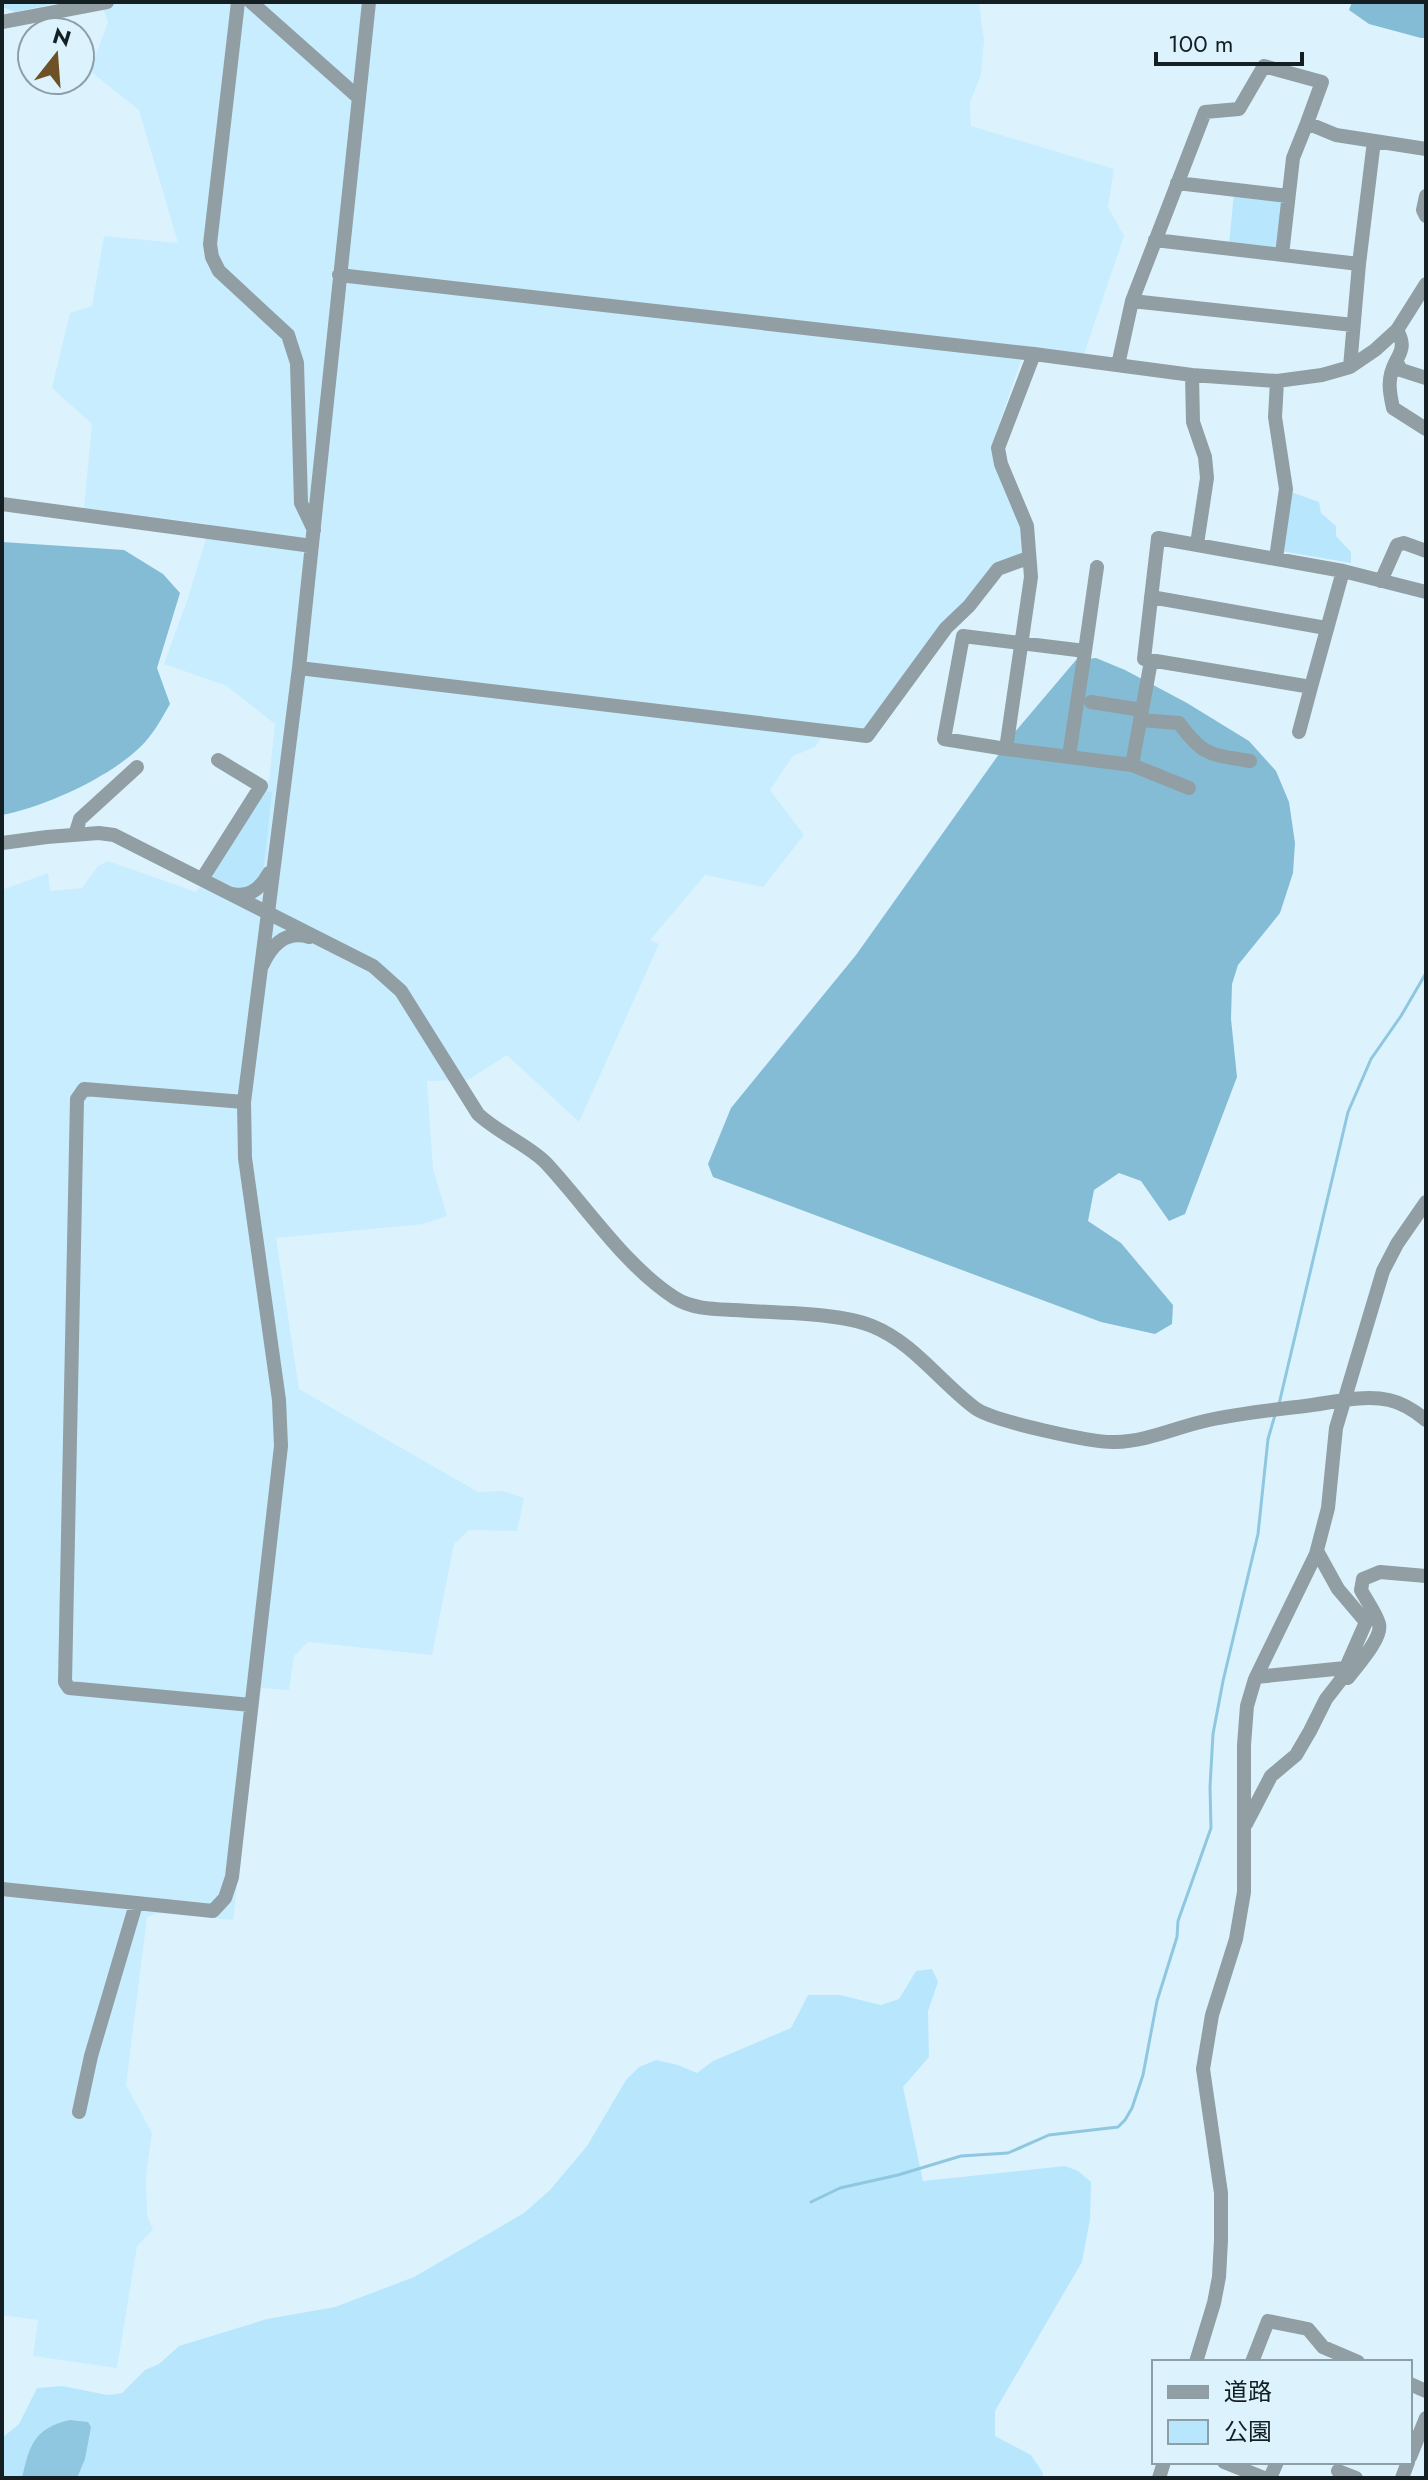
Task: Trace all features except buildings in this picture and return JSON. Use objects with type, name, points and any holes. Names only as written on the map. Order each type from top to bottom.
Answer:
[{"type":"street","points":[[2,22],[107,2]]},
{"type":"street","points":[[238,2],[210,244],[219,271],[288,335],[297,363],[301,503],[313,538]]},
{"type":"street","points":[[251,2],[359,98]]},
{"type":"street","points":[[2,1889],[213,1911],[225,1898],[232,1877],[281,1446],[279,1400],[245,1158],[244,1102],[299,668],[369,2]]},
{"type":"street","points":[[1118,365],[1132,301],[1205,112],[1239,109],[1264,66],[1322,82],[1293,158],[1282,255]]},
{"type":"street","points":[[1307,123],[1336,135],[1426,149]]},
{"type":"street","points":[[1350,367],[1374,141]]},
{"type":"street","points":[[1177,183],[1288,196]]},
{"type":"street","points":[[1426,196],[1423,210],[1426,216]]},
{"type":"street","points":[[1155,240],[1359,264]]},
{"type":"street","points":[[339,275],[1034,354],[1192,375],[1277,381],[1322,375],[1350,367],[1397,330],[1426,284]]},
{"type":"street","points":[[1132,301],[1353,325]]},
{"type":"street","points":[[1397,330],[1403,341],[1402,350],[1390,372],[1393,408],[1426,429]]},
{"type":"street","points":[[1006,749],[1031,577],[1027,526],[1001,464],[998,448],[1034,354]]},
{"type":"street","points":[[1396,361],[1401,370],[1426,378]]},
{"type":"street","points":[[1192,375],[1193,422],[1205,457],[1207,478],[1197,544]]},
{"type":"street","points":[[1276,558],[1286,489],[1275,417],[1277,381]]},
{"type":"street","points":[[2,504],[313,538]]},
{"type":"street","points":[[1311,687],[1144,659],[1158,538],[1343,571],[1426,592]]},
{"type":"street","points":[[1381,581],[1397,545],[1404,543],[1426,551]]},
{"type":"street","points":[[299,668],[867,736],[946,628],[969,606],[998,569],[1028,558]]},
{"type":"street","points":[[1069,756],[1097,567]]},
{"type":"street","points":[[1299,732],[1343,571]]},
{"type":"street","points":[[1151,597],[1326,628]]},
{"type":"street","points":[[1085,651],[963,636],[944,739],[1132,765],[1189,788]]},
{"type":"street","points":[[1132,765],[1151,661]]},
{"type":"street","points":[[1091,702],[1179,723],[1195,744],[1211,754],[1250,761]]},
{"type":"street","points":[[202,879],[261,786],[218,760]]},
{"type":"street","points":[[75,835],[80,819],[137,767]]},
{"type":"street","points":[[2,843],[17,839],[99,833],[114,835],[373,966],[395,985],[478,1114],[492,1127],[544,1160],[618,1246],[654,1283],[679,1301],[705,1308],[841,1318],[868,1324],[891,1334],[924,1360],[978,1411],[1007,1422],[1115,1442],[1209,1420],[1343,1401],[1391,1400],[1410,1408],[1426,1420]]},
{"type":"street","points":[[232,894],[241,896],[255,891],[272,868]]},
{"type":"street","points":[[259,972],[269,952],[287,936],[302,935],[321,940]]},
{"type":"street","points":[[244,1102],[84,1089],[77,1099],[65,1682],[69,1688],[251,1705]]},
{"type":"street","points":[[1197,2360],[1214,2303],[1221,2240],[1221,2193],[1203,2069],[1212,2015],[1233,1949],[1245,1882],[1247,1706],[1256,1677],[1317,1551],[1328,1508],[1336,1428],[1383,1271],[1426,1202]]},
{"type":"street","points":[[1245,1825],[1271,1776],[1296,1755],[1340,1681],[1366,1622],[1338,1589],[1317,1551]]},
{"type":"street","points":[[1332,1691],[1347,1680],[1379,1631],[1379,1623],[1361,1590],[1363,1579],[1380,1572],[1426,1576]]},
{"type":"street","points":[[1256,1677],[1345,1668]]},
{"type":"street","points":[[79,2112],[91,2056],[136,1904]]},
{"type":"street","points":[[1253,2360],[1268,2321],[1308,2329],[1323,2347],[1353,2360]]},
{"type":"street","points":[[1318,2360],[1323,2347]]},
{"type":"street","points":[[1412,2453],[1426,2418]]},
{"type":"street","points":[[1229,2464],[1264,2478]]},
{"type":"street","points":[[1338,2470],[1356,2478]]},
{"type":"shaded area","points":[[101,2],[979,2],[984,40],[981,74],[970,103],[971,126],[1114,169],[1108,207],[1124,236],[1084,354],[1026,346],[991,447],[1022,527],[1023,556],[1000,564],[867,731],[829,727],[815,747],[793,756],[770,790],[804,835],[763,887],[705,875],[650,940],[659,944],[579,1122],[507,1055],[468,1080],[427,1081],[433,1169],[447,1216],[423,1224],[276,1238],[299,1389],[478,1492],[503,1491],[524,1498],[517,1531],[469,1530],[454,1544],[432,1655],[308,1642],[294,1656],[289,1690],[261,1688],[233,1920],[157,1913],[147,1917],[126,2085],[152,2133],[146,2176],[147,2215],[153,2230],[137,2246],[117,2368],[33,2356],[38,2320],[2,2315],[2,890],[48,873],[50,891],[82,888],[98,866],[108,861],[196,892],[210,875],[269,780],[275,724],[227,686],[164,664],[188,598],[208,524],[84,508],[92,424],[52,388],[70,313],[92,306],[104,236],[178,243],[139,110],[96,76],[96,55],[108,22]]},
{"type":"shaded area","points":[[1352,2],[1426,2],[1426,38],[1369,24],[1349,10]]},
{"type":"shaded area","points":[[2,542],[124,550],[163,574],[180,593],[157,668],[170,704],[150,736],[103,775],[61,796],[2,815]]},
{"type":"shaded area","points":[[1096,658],[1187,703],[1249,741],[1276,771],[1289,802],[1295,843],[1293,873],[1280,913],[1238,965],[1232,984],[1231,1019],[1237,1077],[1185,1214],[1169,1221],[1141,1181],[1119,1173],[1094,1190],[1088,1221],[1121,1243],[1173,1305],[1172,1324],[1155,1334],[1101,1322],[713,1177],[708,1164],[731,1108],[856,955],[1014,733],[1076,660]]},
{"type":"shaded area","points":[[70,2420],[88,2422],[91,2427],[85,2459],[77,2478],[22,2478],[35,2440],[48,2428]]},
{"type":"green space","points":[[2,2],[63,2],[15,12],[2,7]]},
{"type":"green space","points":[[1234,192],[1285,199],[1279,251],[1229,245]]},
{"type":"green space","points":[[1291,492],[1319,502],[1321,513],[1336,526],[1336,536],[1351,552],[1351,563],[1281,551]]},
{"type":"green space","points":[[262,791],[272,792],[264,866],[254,884],[248,888],[234,887],[210,875]]},
{"type":"green space","points":[[932,1969],[938,1982],[928,2011],[929,2057],[903,2087],[923,2181],[1065,2166],[1078,2171],[1091,2182],[1090,2219],[1082,2262],[995,2411],[995,2436],[1031,2455],[1043,2473],[1042,2478],[2,2478],[2,2438],[19,2424],[37,2388],[62,2386],[108,2395],[122,2393],[145,2370],[159,2364],[179,2346],[267,2319],[335,2307],[414,2277],[524,2213],[550,2190],[587,2146],[626,2080],[639,2067],[656,2060],[697,2073],[713,2061],[791,2028],[808,1995],[840,1995],[881,2005],[899,1999],[916,1971]]},
{"type":"waterway","points":[[1279,1404],[1348,1112],[1371,1059],[1426,973]]},
{"type":"waterway","points":[[811,2202],[840,2188],[961,2156],[1008,2153],[1049,2135],[1118,2127],[1125,2120],[1143,2075],[1157,2001],[1177,1937],[1178,1921],[1211,1828],[1213,1734],[1258,1534],[1268,1439],[1275,1415]]}]
